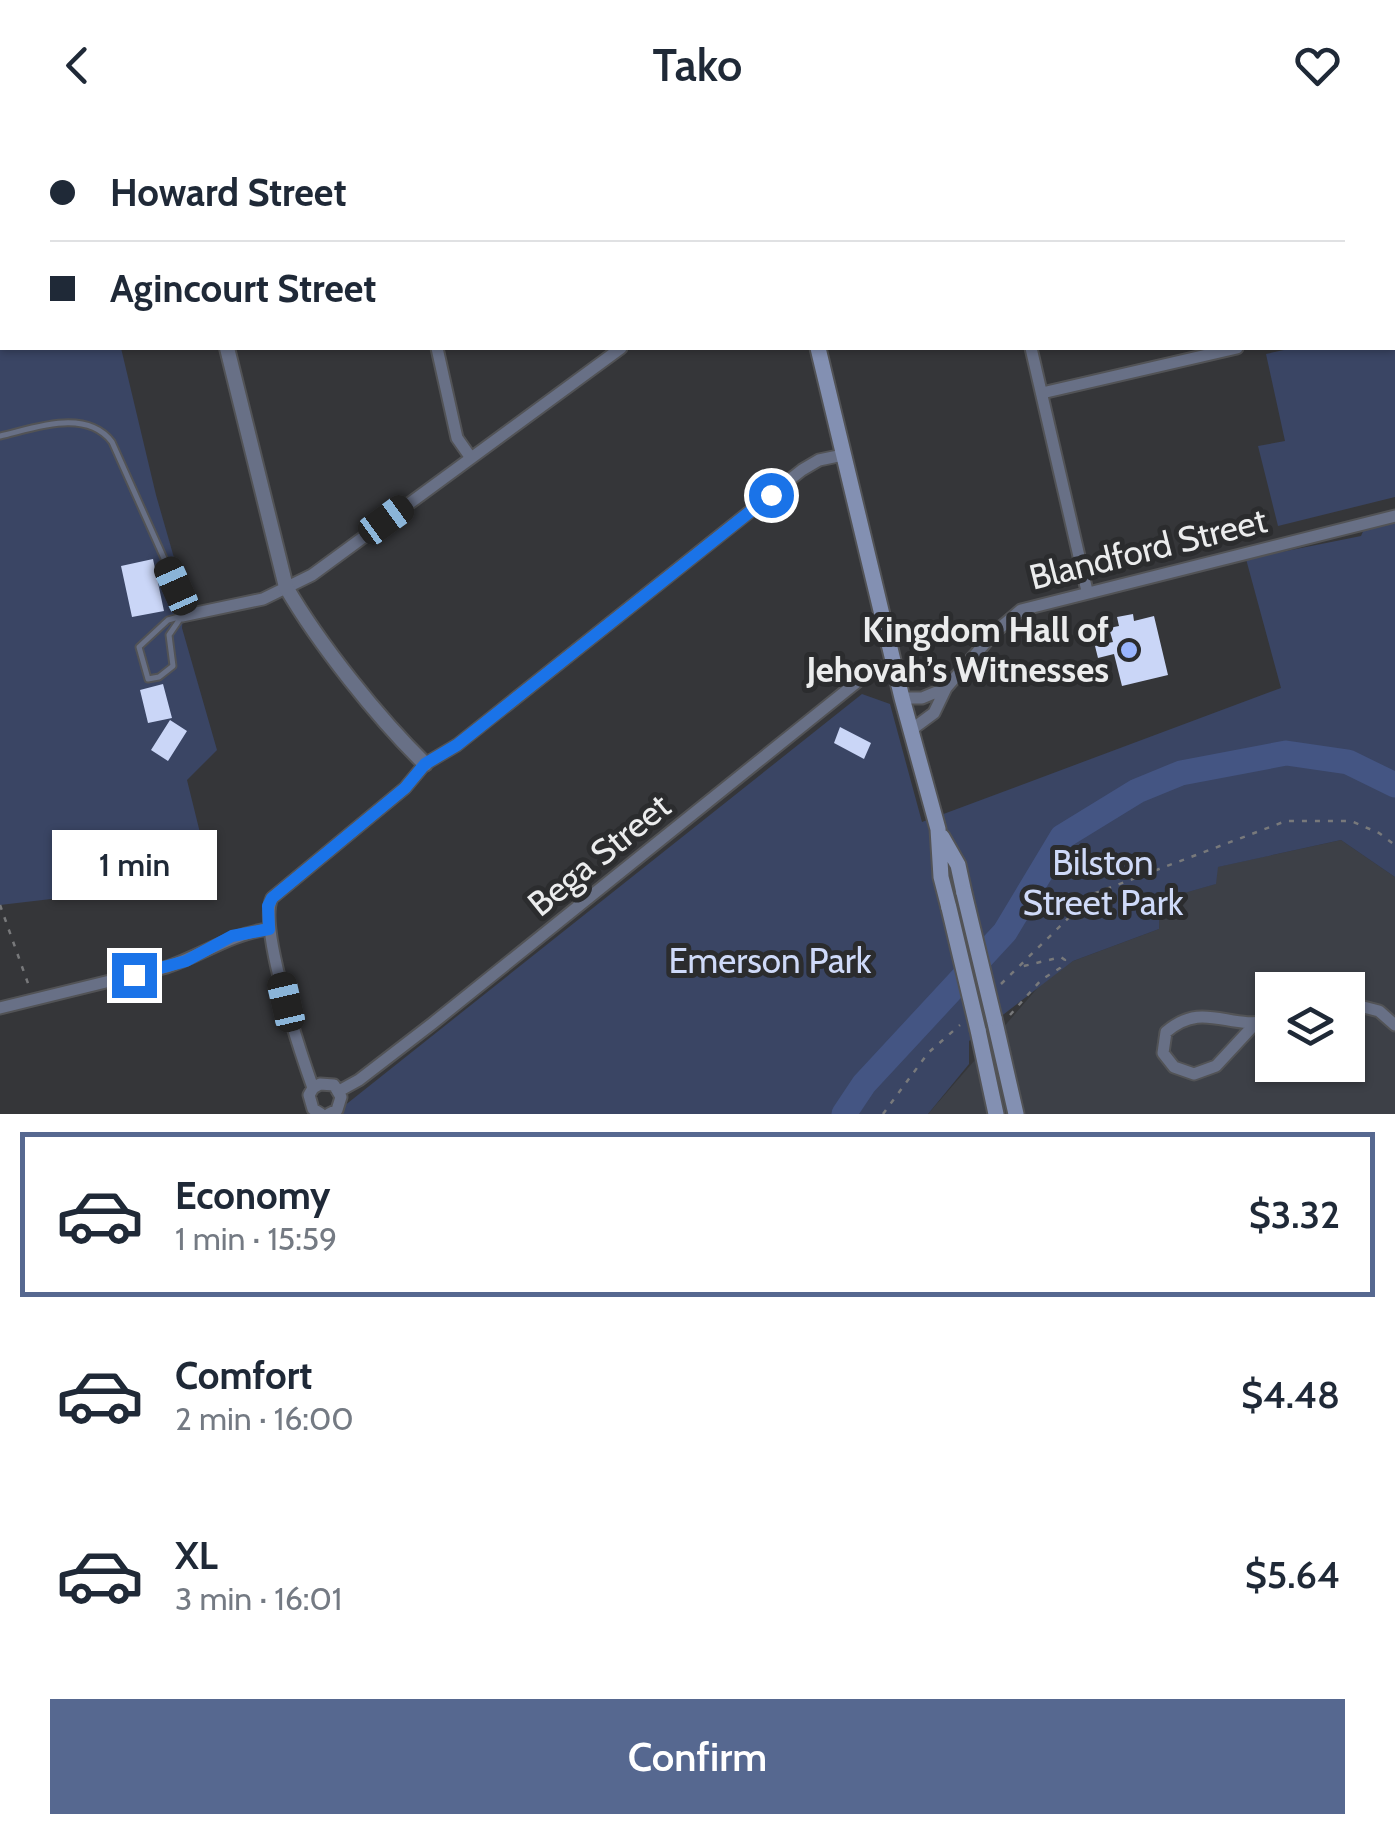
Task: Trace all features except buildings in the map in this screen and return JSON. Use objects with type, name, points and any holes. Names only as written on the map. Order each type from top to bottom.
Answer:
[{"type":"main road","points":[[818,350],[902,698],[938,829],[941,877],[996,1114]]},
{"type":"main road","points":[[938,829],[958,865],[999,1019],[1016,1114]]},
{"type":"street","points":[[227,350],[286,588],[401,740],[425,764]]},
{"type":"street","points":[[437,350],[458,438],[470,458]]},
{"type":"street","points":[[186,615],[263,599],[320,570],[619,350]]},
{"type":"street","points":[[1031,350],[1087,591]]},
{"type":"street","points":[[1042,393],[1228,350]]},
{"type":"street","points":[[314,1088],[295,1038],[269,929],[268,906],[292,880],[405,788],[425,764],[457,745],[802,470],[819,460],[843,455]]},
{"type":"street","name":"Blandford Street","points":[[911,730],[934,714],[946,688],[1012,615],[1033,605],[1395,516]]},
{"type":"street","name":"Bega Street","points":[[339,1091],[360,1080],[856,682],[895,667]]},
{"type":"street","points":[[902,698],[922,698],[946,688]]},
{"type":"street","points":[[0,1008],[167,967],[232,936],[269,929]]},
{"type":"street","points":[[1365,1007],[1379,1011],[1395,1024]]},
{"type":"street","points":[[1206,1016],[1254,1026],[1216,1066],[1194,1074],[1174,1068],[1164,1053],[1166,1032],[1182,1019],[1206,1016]]},
{"type":"street","points":[[315,1112],[310,1094],[327,1083],[339,1091],[340,1104],[330,1114]]},
{"type":"lane","points":[[0,436],[78,423],[104,431],[186,615]]},
{"type":"lane","points":[[186,615],[168,635],[173,666],[159,677],[148,678],[139,648],[168,620],[186,615]]},
{"type":"path","points":[[993,993],[1093,894],[1286,821],[1351,821],[1395,845]]},
{"type":"path","points":[[0,905],[34,1000]]},
{"type":"path","points":[[999,1019],[1065,960],[1061,957],[1018,968]]},
{"type":"path","points":[[883,1114],[928,1054],[973,1024]]},
{"type":"shaded area","points":[[1341,840],[1395,877],[1395,1114],[928,1114],[1041,984],[1073,961],[1159,929],[1160,900],[1215,884],[1217,867]]},
{"type":"green space","points":[[0,350],[121,350],[185,596],[182,628],[217,750],[187,780],[203,845],[160,878],[128,890],[0,905]]},
{"type":"green space","points":[[1284,350],[1395,350],[1395,497],[1278,526],[1258,446],[1285,441],[1266,354]]},
{"type":"green space","points":[[1395,522],[1395,877],[1341,840],[1218,867],[1216,884],[1160,900],[1159,929],[1073,961],[969,1041],[969,1064],[928,1114],[334,1114],[862,694],[890,704],[922,822],[1281,688],[1246,559],[1361,536],[1365,527]]},
{"type":"waterway","points":[[844,1114],[864,1084],[1005,932],[1062,837],[1137,791],[1181,773],[1286,753],[1348,762],[1395,785]]},
{"type":"place","name":"Kingdom Hall of Jehovah’s Witnesses","points":[[1129,650]]},
{"type":"route","points":[[134,975],[186,961],[232,936],[269,929],[268,906],[272,898],[405,788],[425,764],[457,745],[771,495]]},
{"type":"park label","name":"Bilston Street Park","points":[[1103,883]]},
{"type":"park label","name":"Emerson Park","points":[[770,961]]}]
